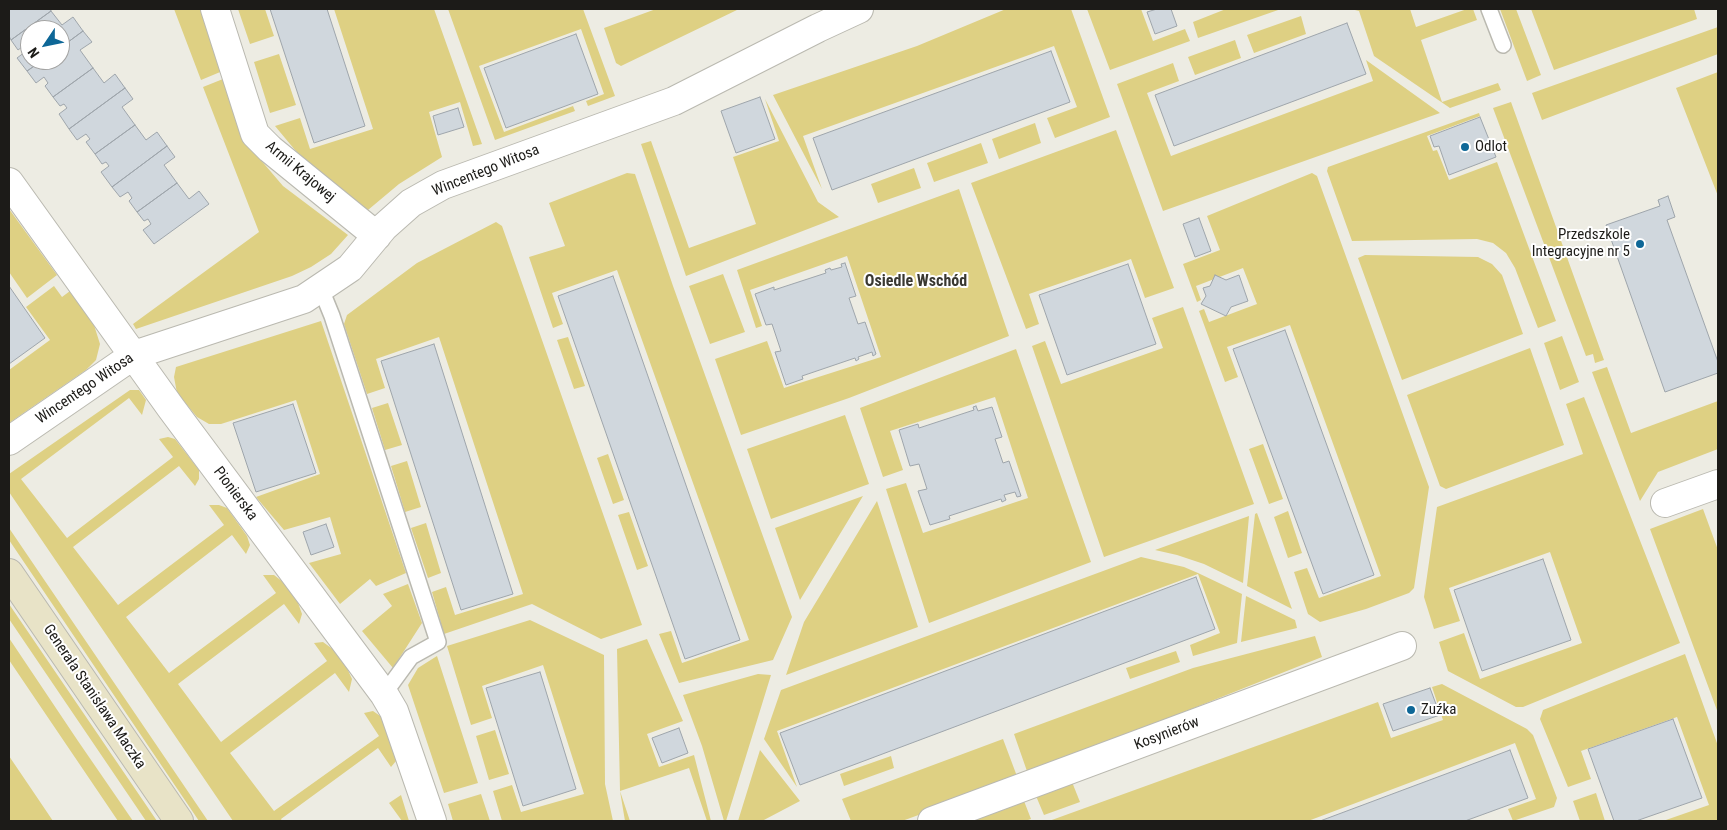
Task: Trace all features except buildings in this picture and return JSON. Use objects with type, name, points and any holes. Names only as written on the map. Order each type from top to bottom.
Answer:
[{"type":"street","name":"Armii Krajowej","points":[[215,9],[255,134],[270,149],[376,236]]},
{"type":"street","name":"Wincentego Witosa","points":[[9,441],[134,355],[304,299],[350,268],[376,236],[412,203],[443,186],[674,101],[859,9]]},
{"type":"street","name":"Pionierska","points":[[9,182],[384,694],[394,711],[432,821]]},
{"type":"street","points":[[1665,504],[1718,484]]},
{"type":"street","name":"Generała Stanisława Maczka","points":[[9,572],[179,821]]},
{"type":"street","name":"Kosynierów","points":[[932,821],[1402,646]]},
{"type":"lane","points":[[1489,9],[1503,45]]},
{"type":"lane","points":[[320,289],[332,316],[438,642],[411,657],[384,694]]},
{"type":"shaded area","points":[[174,9],[204,9],[225,70],[201,80]]},
{"type":"shaded area","points":[[238,9],[265,9],[274,36],[250,44]]},
{"type":"shaded area","points":[[334,9],[434,9],[482,144],[473,146],[460,102],[429,112],[442,157],[399,184],[368,210],[326,179],[295,150],[275,126],[300,118],[310,149],[373,129]]},
{"type":"shaded area","points":[[448,9],[583,9],[615,96],[588,106],[586,101],[604,94],[581,29],[479,66],[504,132],[573,106],[575,111],[495,140]]},
{"type":"shaded area","points":[[656,9],[739,9],[621,66],[616,63],[604,28]]},
{"type":"shaded area","points":[[1006,9],[1071,9],[1110,117],[1055,138],[1047,118],[1077,107],[1054,46],[803,136],[822,189],[773,95],[917,46]]},
{"type":"shaded area","points":[[1087,9],[1141,9],[1153,41],[1185,29],[1190,41],[1110,70]]},
{"type":"shaded area","points":[[1226,9],[1281,9],[1198,38],[1193,22]]},
{"type":"shaded area","points":[[1351,9],[1410,9],[1416,27],[1467,9],[1473,9],[1477,20],[1421,40],[1442,102],[1498,83],[1501,90],[1450,108],[1374,56],[1359,11]]},
{"type":"shaded area","points":[[1500,9],[1516,9],[1541,75],[1527,81]]},
{"type":"shaded area","points":[[1531,9],[1694,9],[1697,19],[1554,70]]},
{"type":"shaded area","points":[[1301,16],[1306,34],[1254,53],[1247,35]]},
{"type":"shaded area","points":[[1718,27],[1718,54],[1542,120],[1532,93]]},
{"type":"shaded area","points":[[1235,40],[1241,58],[1195,75],[1188,57]]},
{"type":"shaded area","points":[[279,54],[296,105],[270,113],[254,62]]},
{"type":"shaded area","points":[[1366,60],[1440,113],[1163,211],[1117,84],[1173,63],[1179,81],[1147,93],[1171,156],[1373,81]]},
{"type":"shaded area","points":[[1718,72],[1718,196],[1676,88]]},
{"type":"shaded area","points":[[228,77],[254,152],[283,186],[348,235],[331,254],[292,276],[136,329],[133,324],[259,232],[203,87]]},
{"type":"shaded area","points":[[765,99],[818,202],[839,217],[686,276],[641,144],[651,141],[689,248],[756,224],[733,157],[779,141]]},
{"type":"shaded area","points":[[1511,102],[1604,360],[1595,363],[1593,354],[1586,356],[1493,108]]},
{"type":"shaded area","points":[[1479,113],[1480,116],[1427,136],[1433,151],[1437,150],[1449,180],[1497,162],[1556,321],[1538,328],[1515,268],[1506,253],[1493,243],[1477,239],[1352,241],[1327,171],[1328,167]]},
{"type":"shaded area","points":[[1035,123],[1041,143],[999,159],[992,139]]},
{"type":"shaded area","points":[[1116,130],[1174,288],[1145,298],[1131,259],[1029,294],[1039,324],[1026,329],[971,183]]},
{"type":"shaded area","points":[[981,143],[988,163],[934,182],[927,163]]},
{"type":"shaded area","points":[[914,168],[921,188],[878,203],[871,184]]},
{"type":"shaded area","points":[[627,173],[635,174],[673,286],[792,617],[773,660],[679,683],[659,634],[671,631],[682,663],[749,640],[617,270],[552,293],[563,324],[553,328],[529,257],[565,246],[549,203]]},
{"type":"shaded area","points":[[1312,173],[1317,176],[1429,487],[1414,588],[1409,593],[1366,609],[1320,622],[1308,614],[1294,572],[1307,568],[1319,598],[1381,576],[1290,325],[1227,347],[1238,377],[1225,382],[1199,311],[1204,309],[1209,322],[1257,304],[1243,268],[1196,286],[1201,300],[1197,302],[1183,264],[1220,250],[1207,216]]},
{"type":"shaded area","points":[[959,189],[1009,336],[849,398],[741,435],[715,359],[767,341],[784,388],[881,357],[847,256],[750,290],[762,326],[756,328],[737,270]]},
{"type":"shaded area","points":[[9,209],[57,275],[27,298],[9,272]]},
{"type":"shaded area","points":[[496,222],[502,226],[642,625],[601,639],[532,604],[444,634],[432,592],[446,587],[455,615],[523,594],[439,337],[376,359],[385,388],[367,394],[344,324],[347,315],[417,263]]},
{"type":"shaded area","points":[[1365,255],[1478,257],[1492,264],[1502,275],[1523,334],[1402,380],[1358,258]]},
{"type":"shaded area","points":[[723,274],[745,332],[710,344],[689,286]]},
{"type":"shaded area","points":[[54,286],[62,297],[70,291],[94,325],[100,344],[96,360],[86,370],[9,423],[9,370],[50,340],[26,307]]},
{"type":"shaded area","points":[[1183,307],[1254,504],[1104,557],[1032,346],[1045,341],[1061,384],[1163,348],[1152,318]]},
{"type":"shaded area","points":[[321,321],[406,573],[376,586],[370,579],[340,604],[309,563],[341,554],[330,517],[284,530],[256,497],[320,474],[296,400],[221,424],[209,424],[197,417],[177,393],[174,377],[176,367]]},
{"type":"shaded area","points":[[1562,336],[1579,382],[1560,390],[1544,343]]},
{"type":"shaded area","points":[[568,337],[585,386],[574,389],[557,340]]},
{"type":"shaded area","points":[[1530,348],[1564,445],[1446,489],[1440,486],[1407,395]]},
{"type":"shaded area","points":[[1016,349],[1091,562],[929,623],[886,489],[906,483],[923,533],[1028,498],[995,397],[890,431],[903,470],[883,477],[860,408]]},
{"type":"shaded area","points":[[1607,367],[1631,433],[1718,401],[1718,449],[1658,472],[1640,501],[1592,372]]},
{"type":"shaded area","points":[[130,390],[139,390],[146,400],[142,415],[129,398],[21,479],[67,538],[173,457],[159,439],[168,437],[175,439],[199,470],[199,479],[195,486],[179,466],[73,547],[118,605],[224,525],[209,505],[219,505],[227,508],[247,536],[250,545],[246,554],[232,535],[126,617],[169,673],[276,593],[263,575],[274,575],[283,582],[297,600],[302,614],[299,624],[284,604],[178,684],[221,742],[327,661],[314,643],[323,642],[334,650],[346,666],[352,679],[349,692],[335,673],[230,753],[274,811],[379,736],[364,713],[373,711],[386,720],[399,751],[396,761],[391,767],[378,748],[281,819],[282,821],[233,821],[9,492],[9,474]]},
{"type":"shaded area","points":[[1584,397],[1680,643],[1523,707],[1516,707],[1448,671],[1439,642],[1464,633],[1480,679],[1582,643],[1550,552],[1449,588],[1460,621],[1434,629],[1424,597],[1437,507],[1583,454],[1566,404]]},
{"type":"shaded area","points":[[388,403],[402,445],[385,450],[372,408]]},
{"type":"shaded area","points":[[845,415],[869,484],[771,519],[747,449]]},
{"type":"shaded area","points":[[1263,444],[1283,499],[1269,504],[1249,449]]},
{"type":"shaded area","points":[[608,454],[624,500],[613,504],[597,458]]},
{"type":"shaded area","points":[[407,461],[421,507],[405,512],[391,466]]},
{"type":"shaded area","points":[[863,496],[800,600],[775,528]]},
{"type":"shaded area","points":[[877,501],[918,627],[786,675],[804,622]]},
{"type":"shaded area","points":[[1703,509],[1718,550],[1718,713],[1650,529]]},
{"type":"shaded area","points":[[1288,511],[1302,553],[1288,558],[1274,517]]},
{"type":"shaded area","points":[[629,512],[648,566],[637,570],[618,515]]},
{"type":"shaded area","points":[[1257,513],[1292,609],[1247,586],[1255,514]]},
{"type":"shaded area","points":[[1249,516],[1243,583],[1204,564],[1155,550]]},
{"type":"shaded area","points":[[426,523],[441,573],[428,578],[411,528]]},
{"type":"shaded area","points":[[9,528],[208,821],[199,821],[9,540]]},
{"type":"shaded area","points":[[1141,557],[1184,567],[1242,594],[1237,643],[1193,656],[1190,645],[1220,633],[1198,574],[777,731],[797,787],[764,739],[781,690]]},
{"type":"shaded area","points":[[408,584],[422,623],[393,668],[362,631],[392,606],[383,594]]},
{"type":"shaded area","points":[[1246,596],[1295,620],[1297,628],[1241,642]]},
{"type":"shaded area","points":[[9,604],[157,821],[146,821],[9,619]]},
{"type":"shaded area","points":[[530,620],[604,655],[605,784],[613,821],[502,821],[493,791],[512,785],[521,812],[584,794],[543,665],[482,686],[492,718],[471,725],[447,646]]},
{"type":"shaded area","points":[[1315,636],[1322,657],[1028,774],[1014,734],[1193,668]]},
{"type":"shaded area","points":[[9,638],[133,821],[118,821],[9,660]]},
{"type":"shaded area","points":[[647,639],[683,721],[647,734],[659,767],[694,755],[711,821],[707,821],[689,768],[620,791],[617,649]]},
{"type":"shaded area","points":[[1176,651],[1180,662],[1130,679],[1126,668]]},
{"type":"shaded area","points":[[1685,654],[1718,746],[1718,821],[1663,821],[1709,805],[1677,717],[1581,751],[1591,779],[1568,787],[1540,719],[1543,710]]},
{"type":"shaded area","points":[[437,656],[478,783],[444,793],[408,685],[418,668]]},
{"type":"shaded area","points":[[758,674],[771,675],[726,821],[724,821],[702,746],[683,695]]},
{"type":"shaded area","points":[[1442,684],[1527,729],[1533,735],[1557,798],[1554,807],[1513,821],[1508,809],[1536,799],[1515,743],[1308,821],[1049,821],[1378,702],[1391,738],[1443,720],[1432,687]]},
{"type":"shaded area","points":[[495,730],[509,774],[489,780],[476,736]]},
{"type":"shaded area","points":[[1003,739],[1018,779],[902,821],[851,821],[842,799]]},
{"type":"shaded area","points":[[760,750],[800,801],[762,821],[738,821]]},
{"type":"shaded area","points":[[9,756],[28,784],[53,821],[9,821]]},
{"type":"shaded area","points":[[891,756],[894,768],[844,786],[840,774]]},
{"type":"shaded area","points":[[1072,782],[1080,802],[1044,815],[1036,796]]},
{"type":"shaded area","points":[[620,791],[630,821],[625,821]]},
{"type":"shaded area","points":[[1596,793],[1605,821],[1580,821],[1573,801]]},
{"type":"shaded area","points":[[481,794],[490,821],[453,821],[448,804]]},
{"type":"shaded area","points":[[401,795],[409,821],[402,821],[389,803]]},
{"type":"shaded area","points":[[1024,801],[1031,819],[1025,821],[968,821]]},
{"type":"place","name":"Odlot","points":[[1465,147]]},
{"type":"place","name":"Przedszkole Integracyjne nr 5","points":[[1640,244]]},
{"type":"place","name":"Zuźka","points":[[1411,710]]},
{"type":"district","name":"Osiedle Wschód","points":[[916,282]]}]
